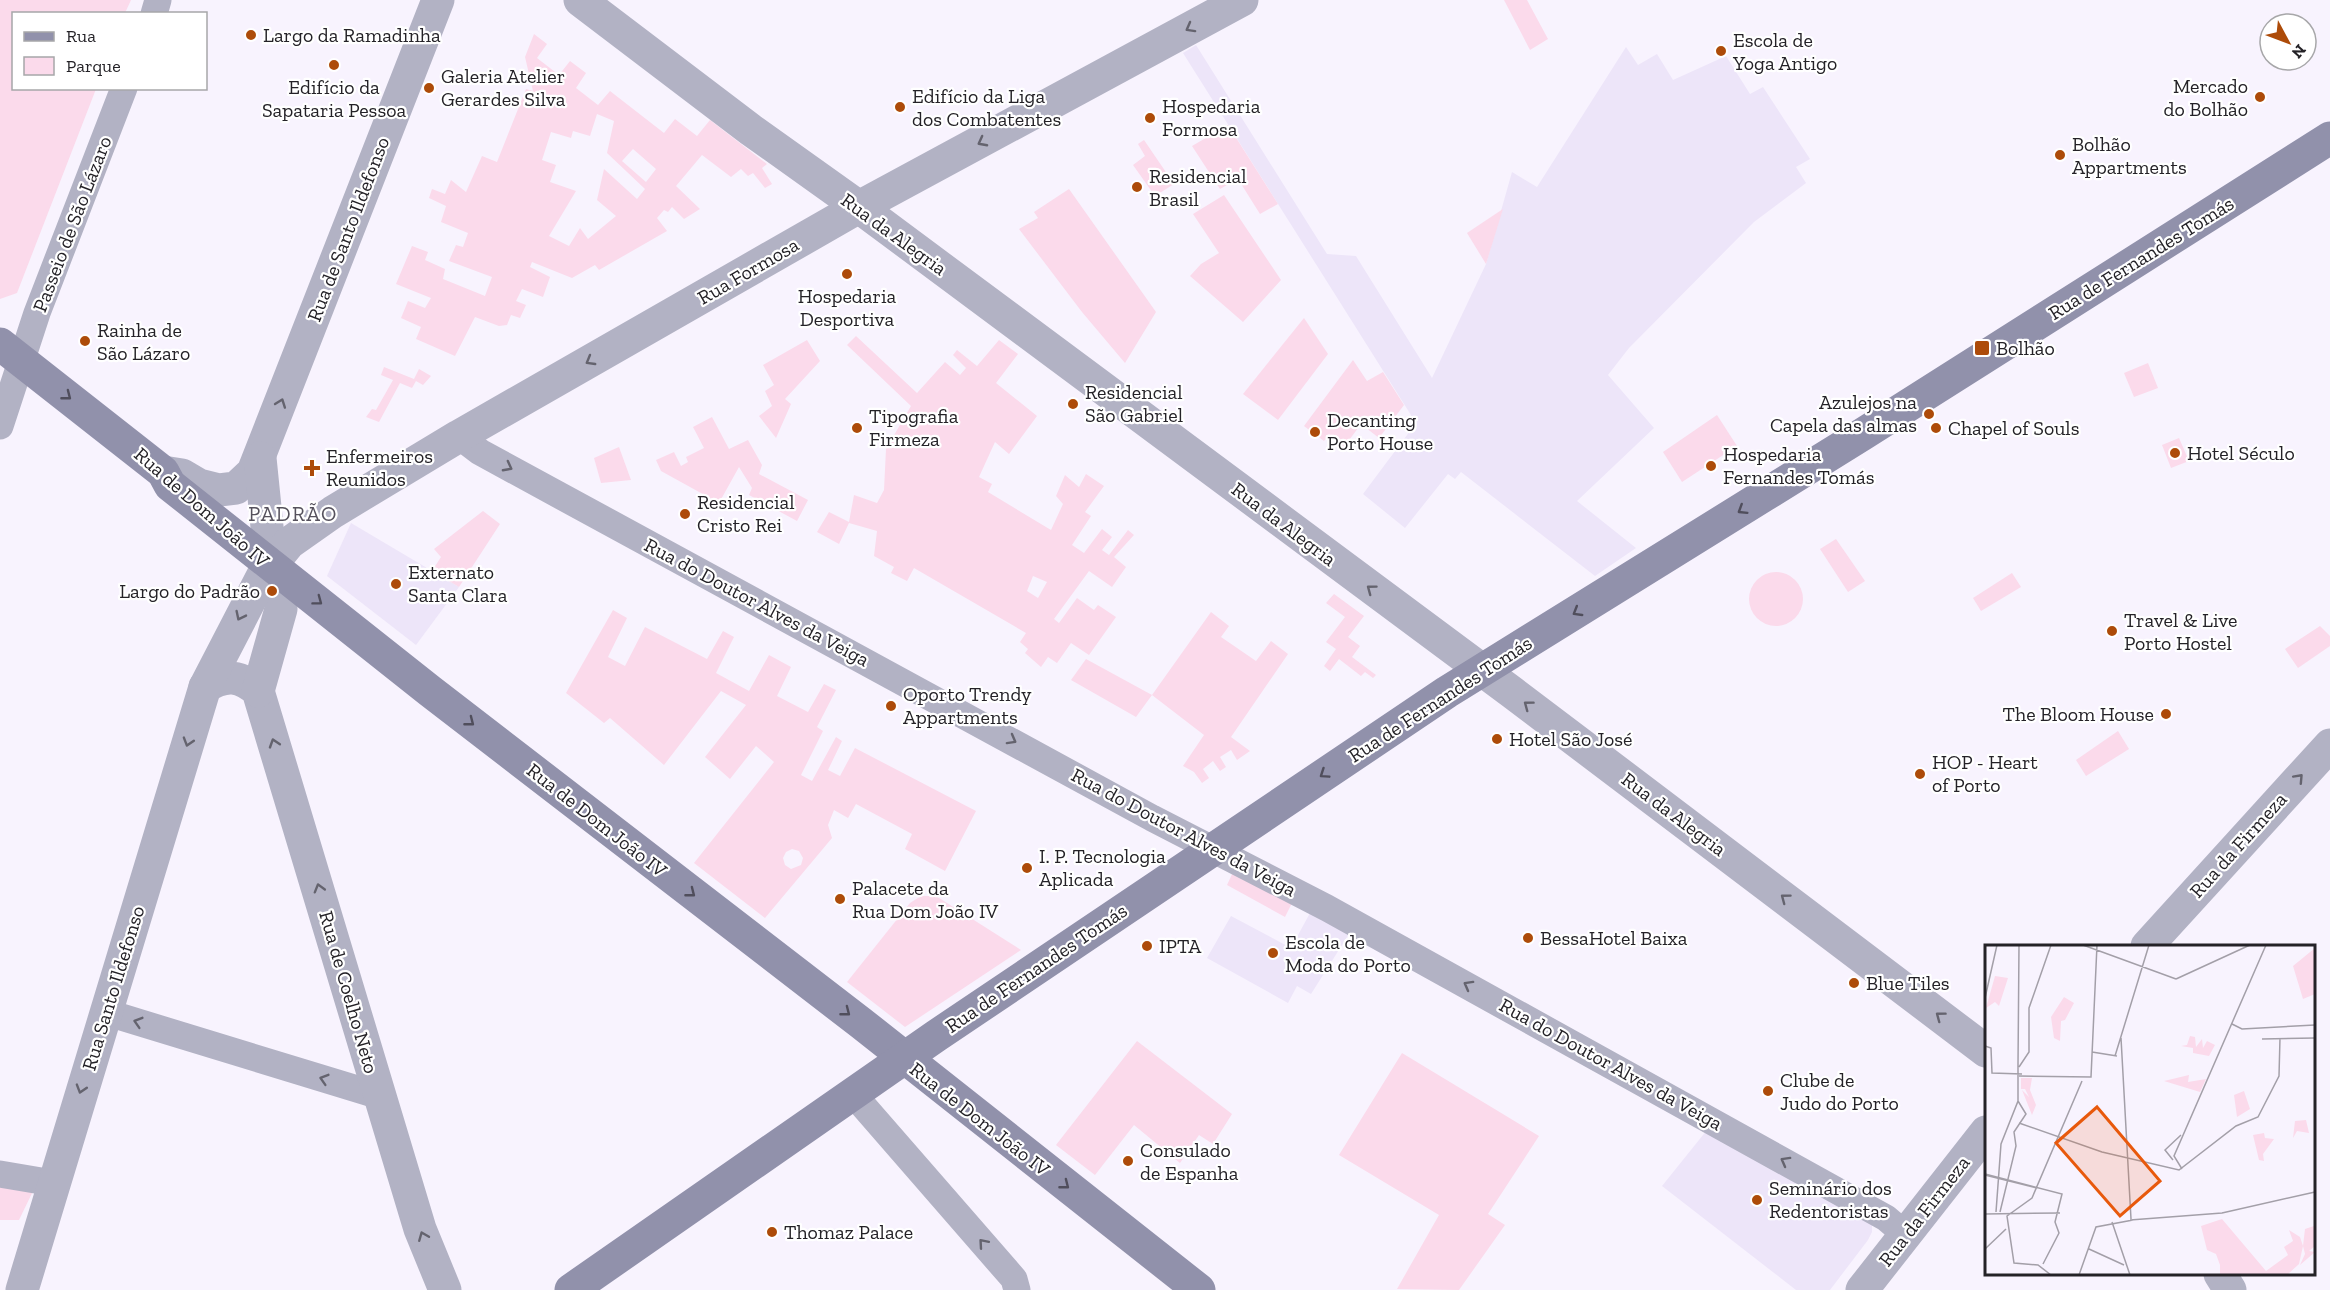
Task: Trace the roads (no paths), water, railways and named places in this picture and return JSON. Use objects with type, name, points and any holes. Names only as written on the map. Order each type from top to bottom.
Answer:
[{"type":"main road","name":"Rua de Fernandes Tomás","points":[[571,1290],[1212,848],[1482,670],[1863,434],[2330,138]]},
{"type":"main road","name":"Rua de Dom João IV","points":[[10,352],[163,472],[170,485],[271,566],[1200,1290]]},
{"type":"street","name":"Rua de Santo Ildefonso","points":[[260,458],[438,0]]},
{"type":"street","name":"Rua da Alegria","points":[[580,0],[742,124],[860,207],[1482,670],[1985,1050]]},
{"type":"street","name":"Rua Formosa","points":[[271,566],[289,543],[297,537],[459,436],[860,207],[1242,0]]},
{"type":"street","name":"Passeio de São Lázaro","points":[[0,426],[10,352],[123,90]]},
{"type":"street","name":"Rua do Doutor Alves da Veiga","points":[[459,436],[480,452],[1521,1014],[1886,1218],[1906,1235]]},
{"type":"street","points":[[163,472],[182,475],[199,485],[219,490],[236,488],[253,472],[260,458]]},
{"type":"street","points":[[205,687],[219,679],[235,677],[258,692],[281,609],[280,589],[271,566],[260,458]]},
{"type":"street","points":[[205,687],[247,603],[271,566]]},
{"type":"street","name":"Rua Santo Ildefonso","points":[[22,1290],[52,1183],[205,687]]},
{"type":"street","name":"Rua de Coelho Neto","points":[[258,692],[420,1228],[445,1290]]},
{"type":"street","name":"Rua da Firmeza","points":[[2148,945],[2330,745]]},
{"type":"street","points":[[105,1012],[380,1096]]},
{"type":"street","points":[[853,1094],[1014,1279],[1017,1290]]},
{"type":"street","name":"Rua da Firmeza","points":[[1862,1290],[1985,1133]]},
{"type":"street","points":[[0,1174],[52,1183]]},
{"type":"street","points":[[2221,1275],[2230,1290]]},
{"type":"place","name":"Largo da Ramadinha","points":[[251,35]]},
{"type":"place","name":"Escola de Yoga Antigo","points":[[1721,51]]},
{"type":"place","name":"Edifício da Sapataria Pessoa","points":[[334,65]]},
{"type":"place","name":"Galeria Atelier Gerardes Silva","points":[[429,88]]},
{"type":"place","name":"Mercado do Bolhão","points":[[2260,97]]},
{"type":"place","name":"Edifício da Liga dos Combatentes","points":[[900,107]]},
{"type":"place","name":"Hospedaria Formosa","points":[[1150,118]]},
{"type":"place","name":"Bolhão Appartments","points":[[2060,155]]},
{"type":"place","name":"Residencial Brasil","points":[[1137,187]]},
{"type":"place","name":"Hospedaria Desportiva","points":[[847,274]]},
{"type":"place","name":"Rainha de São Lázaro","points":[[85,341]]},
{"type":"place","name":"Bolhão","points":[[1982,348]]},
{"type":"place","name":"Residencial São Gabriel","points":[[1073,404]]},
{"type":"place","name":"Azulejos na Capela das almas","points":[[1929,414]]},
{"type":"place","name":"Tipografia Firmeza","points":[[857,428]]},
{"type":"place","name":"Chapel of Souls","points":[[1936,428]]},
{"type":"place","name":"Decanting Porto House","points":[[1315,432]]},
{"type":"place","name":"Hotel Século","points":[[2175,453]]},
{"type":"place","name":"Hospedaria Fernandes Tomás","points":[[1711,466]]},
{"type":"place","name":"Enfermeiros Reunidos","points":[[312,468]]},
{"type":"place","name":"Residencial Cristo Rei","points":[[685,514]]},
{"type":"place","name":"Externato Santa Clara","points":[[396,584]]},
{"type":"place","name":"Largo do Padrão","points":[[272,591]]},
{"type":"place","name":"Travel & Live Porto Hostel","points":[[2112,631]]},
{"type":"place","name":"Oporto Trendy Appartments","points":[[891,706]]},
{"type":"place","name":"The Bloom House","points":[[2166,714]]},
{"type":"place","name":"Hotel São José","points":[[1497,739]]},
{"type":"place","name":"HOP - Heart of Porto","points":[[1920,774]]},
{"type":"place","name":"I. P. Tecnologia Aplicada","points":[[1027,868]]},
{"type":"place","name":"Palacete da Rua Dom João IV","points":[[840,899]]},
{"type":"place","name":"BessaHotel Baixa","points":[[1528,938]]},
{"type":"place","name":"IPTA","points":[[1147,946]]},
{"type":"place","name":"Escola de Moda do Porto","points":[[1273,953]]},
{"type":"place","name":"Blue Tiles","points":[[1854,983]]},
{"type":"place","name":"Clube de Judo do Porto","points":[[1768,1091]]},
{"type":"place","name":"Consulado de Espanha","points":[[1128,1161]]},
{"type":"place","name":"Seminário dos Redentoristas","points":[[1757,1200]]},
{"type":"place","name":"Thomaz Palace","points":[[772,1232]]},
{"type":"district","name":"PADRÃO","points":[[293,514]]}]
